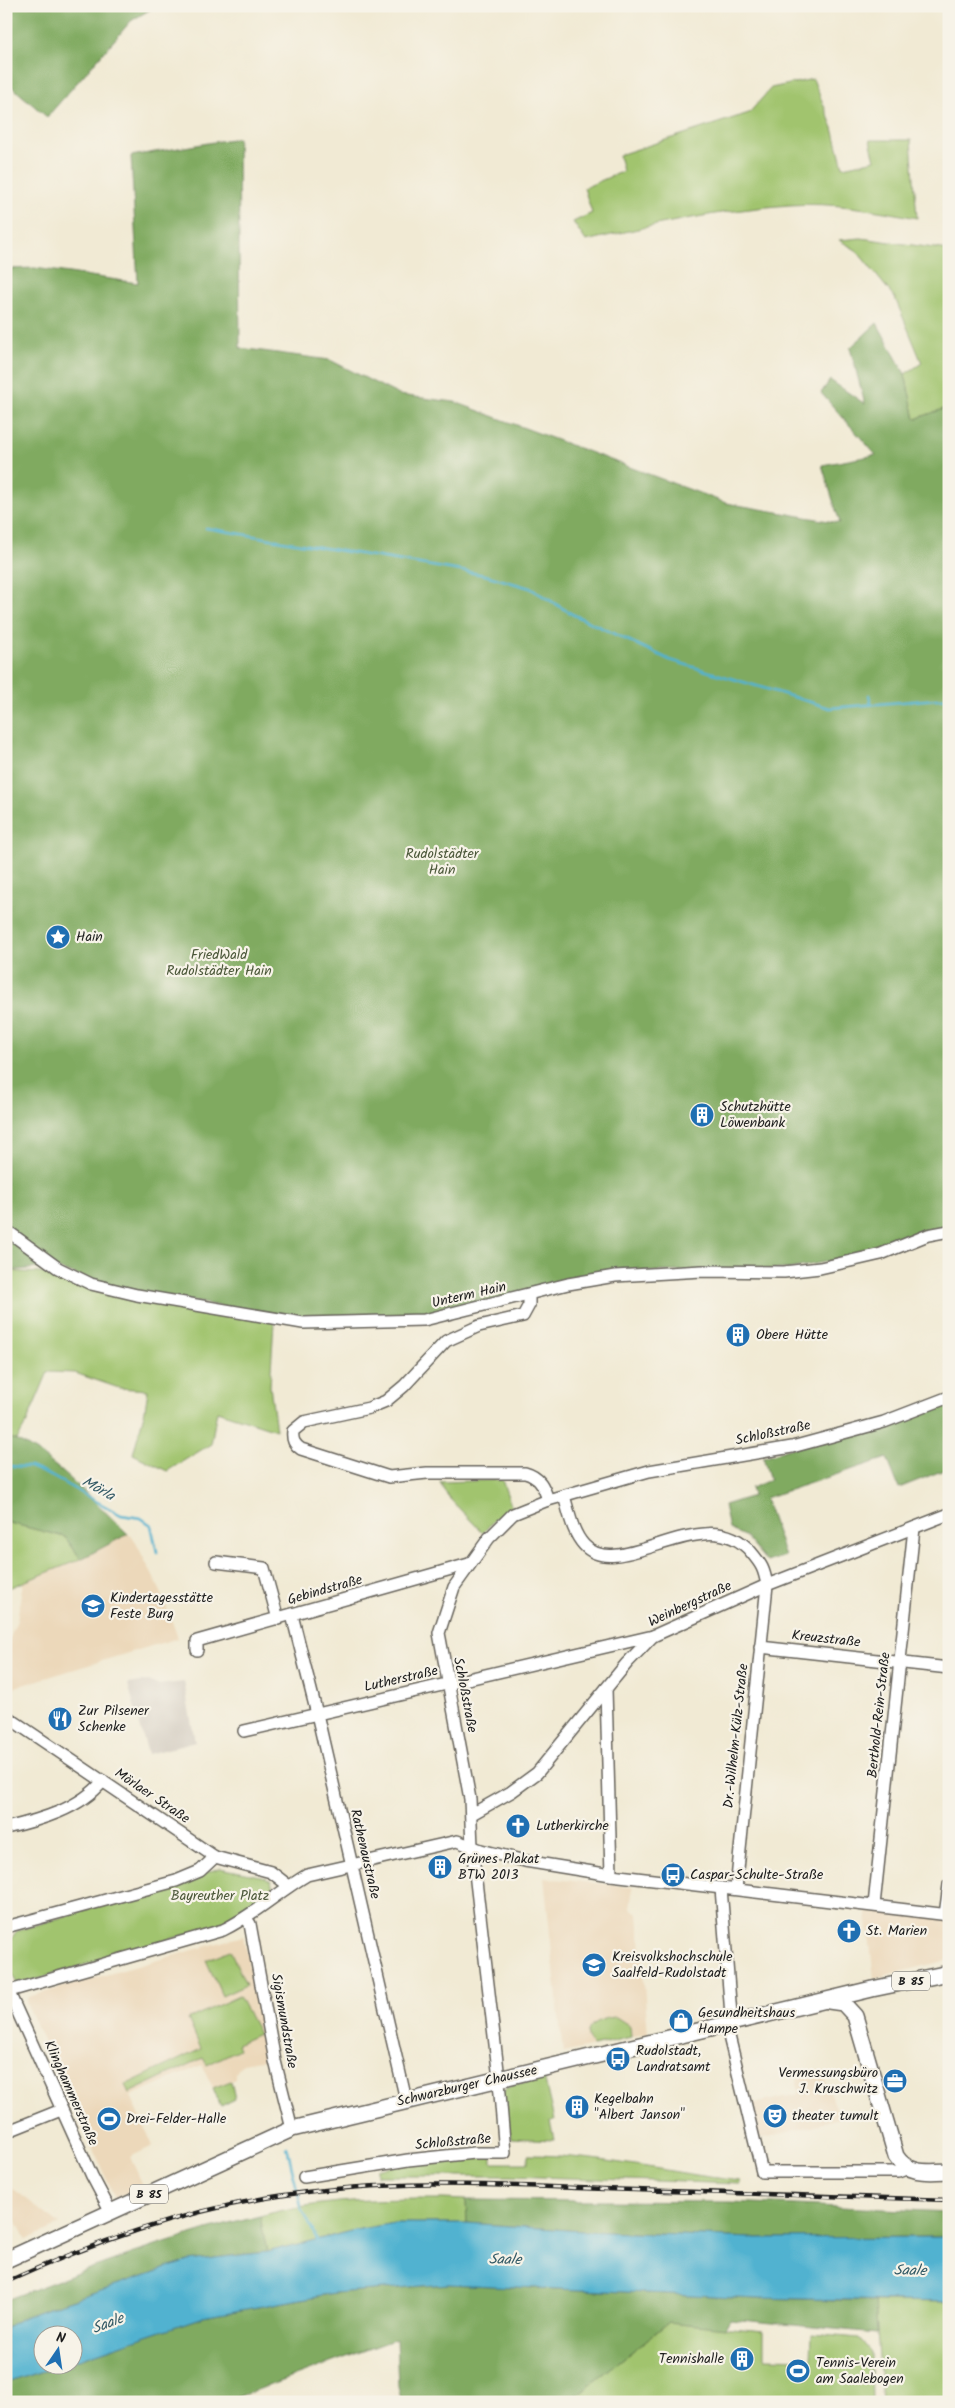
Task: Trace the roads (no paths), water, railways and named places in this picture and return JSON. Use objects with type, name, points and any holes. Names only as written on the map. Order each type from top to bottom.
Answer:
[{"type":"main road","name":"Schwarzburger Chaussee","points":[[6,2260],[292,2129],[872,1989],[949,1973]]},
{"type":"main road","name":"B 85","points":[[854,2016],[858,1997],[872,1989]]},
{"type":"main road","name":"B 85","points":[[818,2002],[835,2001],[844,2004],[852,2010],[854,2016]]},
{"type":"main road","points":[[854,2016],[896,2156],[907,2168],[925,2172],[949,2171]]},
{"type":"street","name":"Unterm Hain","points":[[6,1230],[58,1268],[91,1284],[137,1295],[303,1323],[424,1320],[568,1284],[615,1276],[702,1271],[784,1272],[836,1266],[881,1254],[928,1235],[949,1231]]},
{"type":"street","points":[[529,1295],[529,1305],[523,1316],[479,1326],[446,1341],[404,1386],[386,1401],[369,1408],[304,1422],[293,1431],[292,1436],[295,1444],[301,1449],[378,1475],[397,1477],[427,1473],[526,1472],[542,1483],[548,1500]]},
{"type":"street","name":"Schloßstraße","points":[[304,2176],[408,2160],[474,2153],[505,2152],[499,2079],[472,1847],[472,1814],[439,1633],[454,1587],[489,1538],[513,1514],[548,1500],[649,1471],[792,1447],[884,1422],[949,1397]]},
{"type":"street","points":[[564,1496],[578,1537],[584,1546],[601,1555],[611,1556],[628,1553],[679,1538],[704,1534],[727,1535],[744,1543],[764,1567],[767,1585]]},
{"type":"street","name":"Weinbergstraße","points":[[472,1814],[511,1792],[537,1773],[606,1689],[653,1636],[767,1585],[949,1514]]},
{"type":"street","name":"Berthold-Rein-Straße","points":[[874,1905],[914,1528]]},
{"type":"street","points":[[216,1562],[266,1564],[278,1619]]},
{"type":"street","name":"Gebindstraße","points":[[197,1650],[197,1642],[469,1564]]},
{"type":"street","points":[[439,1574],[454,1587]]},
{"type":"street","name":"Dr.-Wilhelm-Külz-Straße","points":[[736,1889],[767,1585]]},
{"type":"street","name":"Rathenaustraße","points":[[292,1615],[317,1714],[406,2100]]},
{"type":"street","name":"Lutherstraße","points":[[244,1732],[653,1636]]},
{"type":"street","name":"Kreuzstraße","points":[[760,1647],[949,1668]]},
{"type":"street","points":[[606,1689],[611,1875]]},
{"type":"street","name":"Mörlaer Straße","points":[[6,1716],[215,1857],[271,1872],[288,1886]]},
{"type":"street","points":[[6,1828],[29,1822],[68,1807],[86,1798],[103,1781]]},
{"type":"street","points":[[7,1990],[223,1930],[246,1918],[288,1886],[307,1875],[446,1842],[457,1842],[525,1861],[611,1875],[947,1915],[949,1885]]},
{"type":"street","points":[[6,1927],[176,1881],[200,1871],[215,1857]]},
{"type":"street","points":[[721,1888],[731,2015],[728,2032],[762,2172],[898,2172],[907,2168]]},
{"type":"street","name":"Sigismundstraße","points":[[246,1918],[250,1924],[275,2061],[292,2129]]},
{"type":"street","name":"Klinghammerstraße","points":[[7,1990],[61,2110],[110,2212]]},
{"type":"street","points":[[6,2132],[61,2110]]},
{"type":"water","name":"Saale","points":[[394,2223],[467,2223],[582,2231],[752,2238],[949,2237],[949,2302],[758,2298],[448,2284],[334,2293],[203,2317],[82,2358],[82,2326],[32,2326],[32,2375],[6,2383],[6,2327],[24,2317],[188,2261],[267,2252],[355,2230]]},
{"type":"waterway","points":[[206,528],[485,575],[530,588],[572,614],[670,660],[830,708],[949,698]]},
{"type":"waterway","points":[[869,695],[871,704]]},
{"type":"waterway","name":"Mörla","points":[[6,1466],[30,1467],[51,1476],[121,1515],[141,1518],[151,1525],[157,1552]]},
{"type":"waterway","points":[[287,2147],[301,2206],[318,2242]]},
{"type":"railway","points":[[6,2282],[74,2253],[143,2228],[249,2201],[324,2190],[444,2184],[949,2200]]},
{"type":"place","name":"Hain","points":[[58,937]]},
{"type":"place","name":"Schutzhütte Löwenbank","points":[[702,1115]]},
{"type":"place","name":"Obere Hütte","points":[[738,1335]]},
{"type":"place","name":"Kindertagesstätte Feste Burg","points":[[93,1606]]},
{"type":"place","name":"Zur Pilsener Schenke","points":[[60,1719]]},
{"type":"place","name":"Lutherkirche","points":[[518,1826]]},
{"type":"place","name":"Grünes Plakat BTW 2013","points":[[440,1867]]},
{"type":"place","name":"Caspar-Schulte-Straße","points":[[673,1875]]},
{"type":"place","name":"St. Marien","points":[[849,1931]]},
{"type":"place","name":"Kreisvolkshochschule Saalfeld-Rudolstadt","points":[[594,1965]]},
{"type":"place","name":"Gesundheitshaus Hampe","points":[[681,2021]]},
{"type":"place","name":"Rudolstadt, Landratsamt","points":[[618,2059]]},
{"type":"place","name":"Vermessungsbüro J. Kruschwitz","points":[[895,2081]]},
{"type":"place","name":"Kegelbahn \"Albert Janson\"","points":[[577,2107]]},
{"type":"place","name":"theater tumult","points":[[775,2116]]},
{"type":"place","name":"Drei-Felder-Halle","points":[[109,2119]]},
{"type":"place","name":"Tennishalle","points":[[742,2359]]},
{"type":"place","name":"Tennis-Verein am Saalebogen","points":[[798,2371]]},
{"type":"park label","name":"Rudolstädter Hain","points":[[442,862]]},
{"type":"park label","name":"FriedWald Rudolstädter Hain","points":[[219,964]]},
{"type":"park label","name":"Bayreuther Platz","points":[[220,1896]]}]
